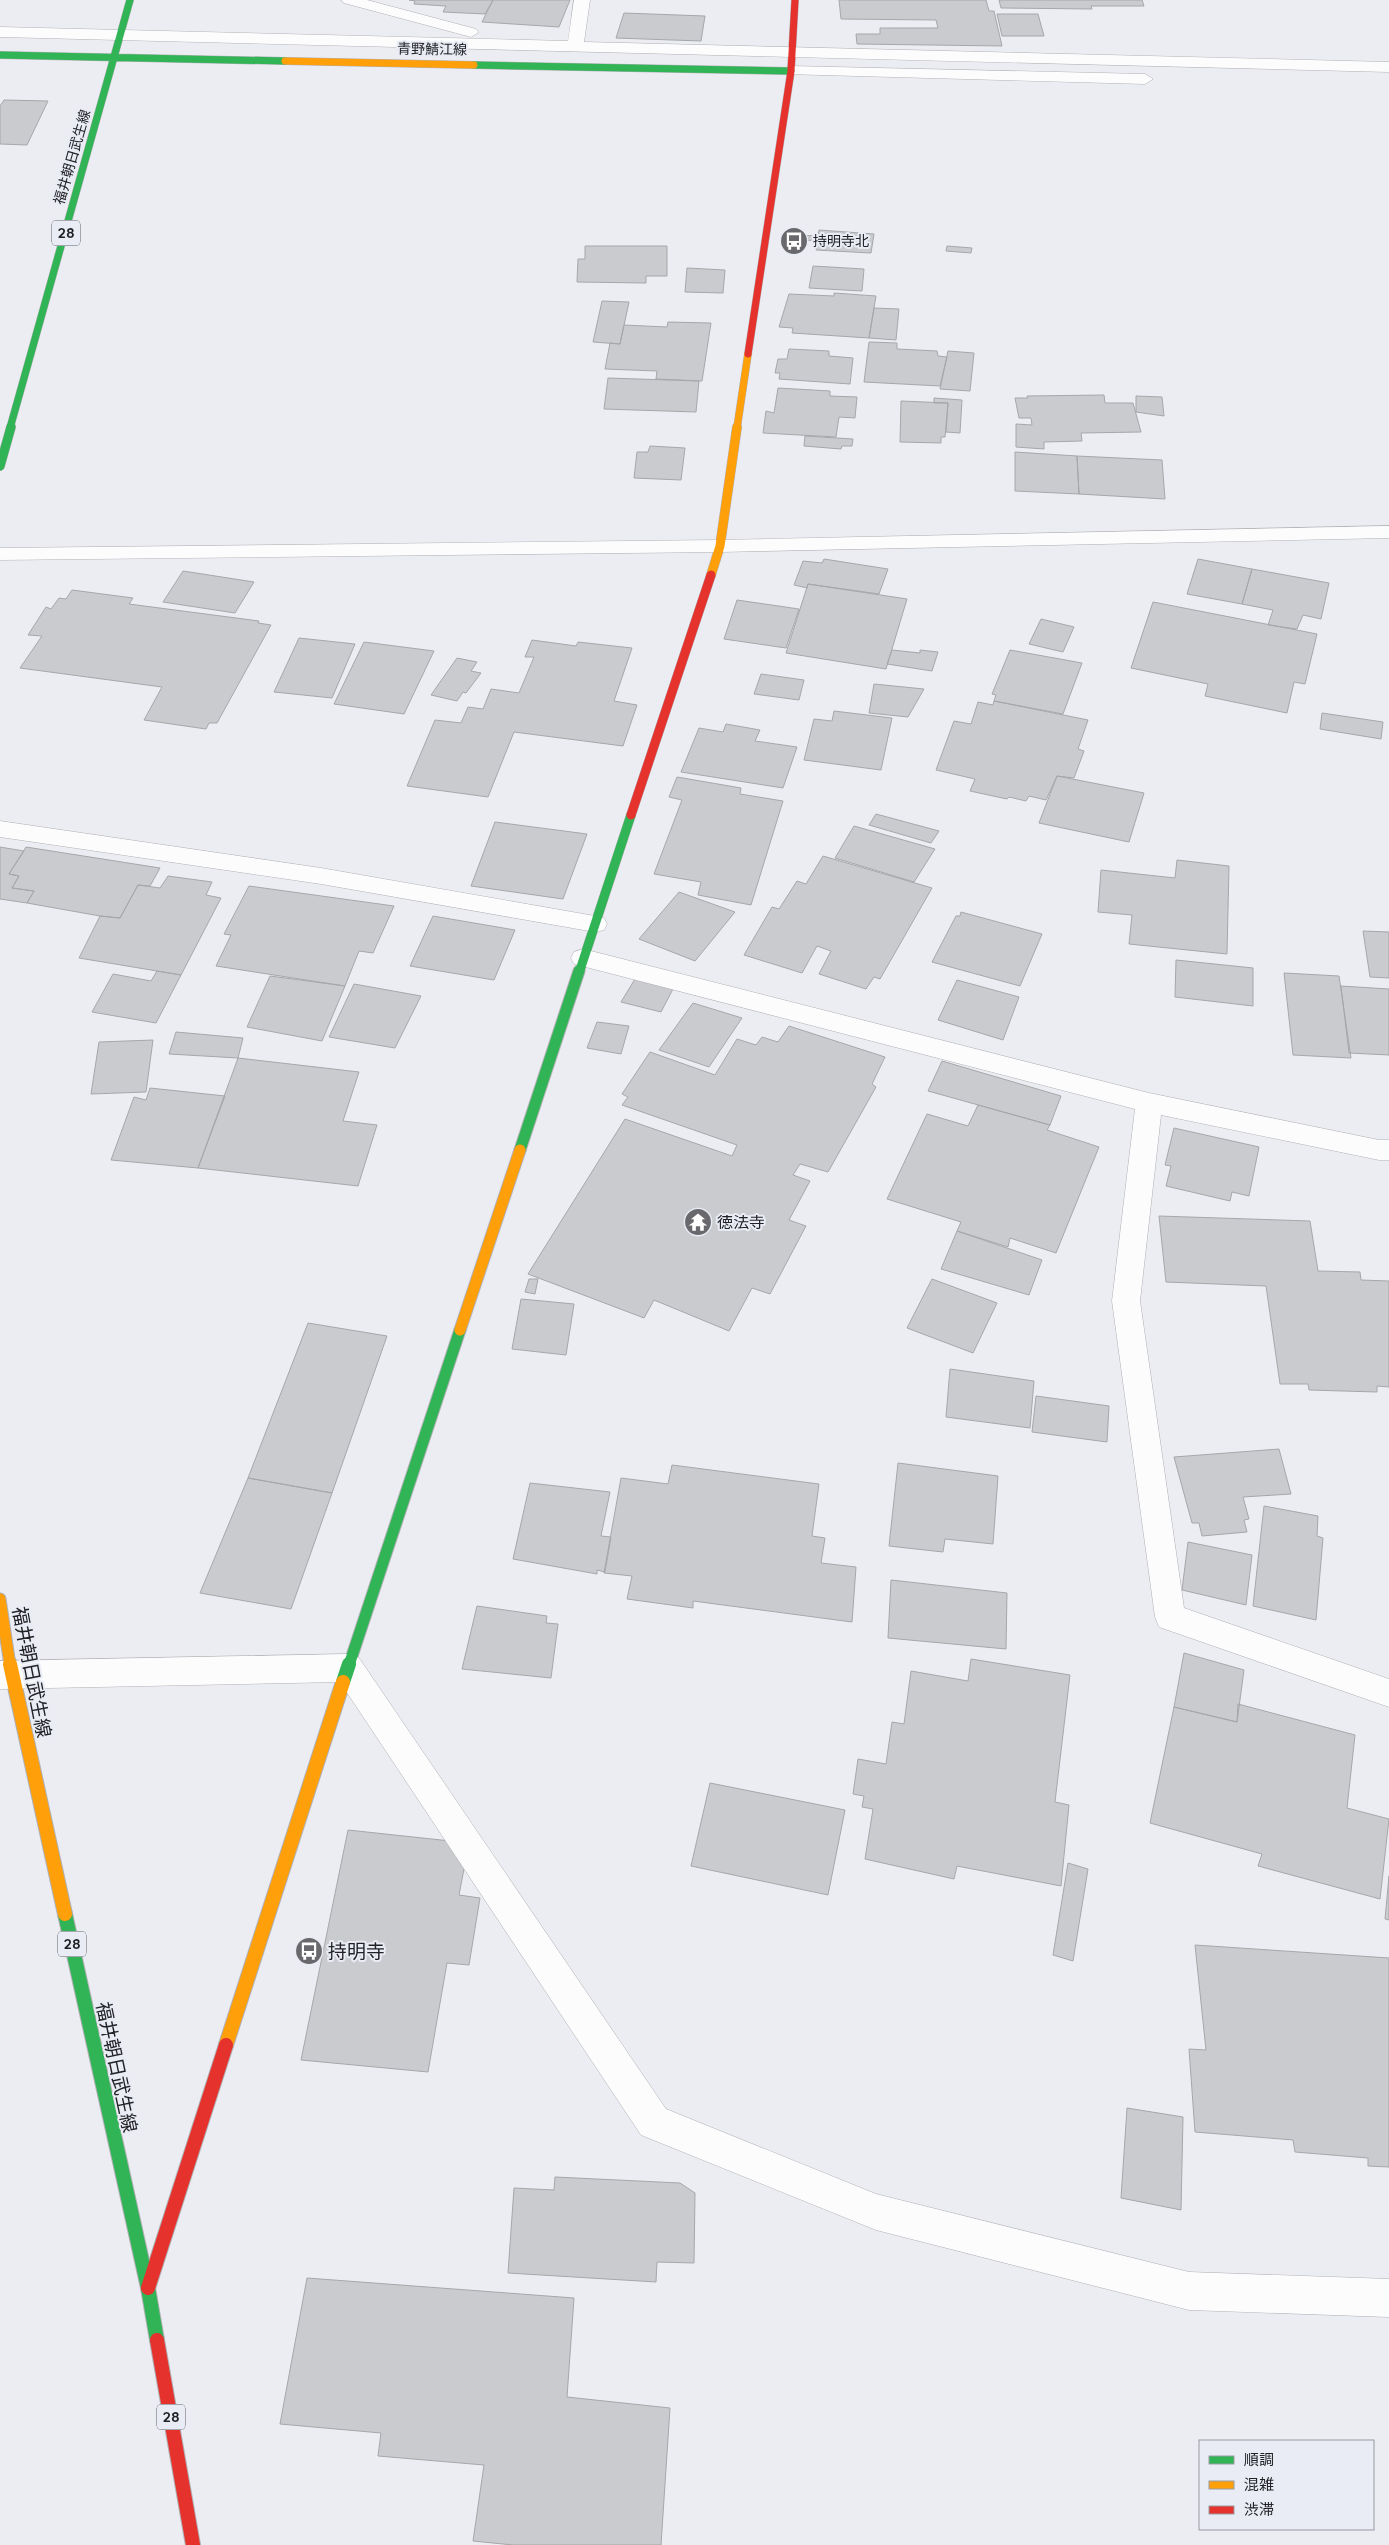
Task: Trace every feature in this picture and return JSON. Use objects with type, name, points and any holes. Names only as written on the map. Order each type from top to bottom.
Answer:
[{"type":"main road","name":"福井朝日武生線","points":[[0,466],[122,35],[130,0]]},
{"type":"main road","points":[[148,2288],[348,1668],[720,546],[772,188],[791,72],[795,0]]},
{"type":"main road","name":"青野鯖江線","points":[[0,55],[115,59],[791,72]]},
{"type":"main road","name":"福井朝日武生線","points":[[0,1599],[6,1675],[148,2288],[193,2545]]},
{"type":"street","points":[[349,0],[456,30],[575,47]]},
{"type":"street","points":[[575,47],[582,0]]},
{"type":"street","points":[[0,32],[1389,67]]},
{"type":"street","points":[[791,72],[1160,80]]},
{"type":"street","points":[[0,554],[720,546],[1389,532]]},
{"type":"street","points":[[0,829],[321,876],[594,924]]},
{"type":"street","points":[[583,958],[1149,1103],[1379,1150],[1389,1150]]},
{"type":"street","points":[[1149,1103],[1126,1301],[1170,1617],[1389,1693]]},
{"type":"street","points":[[6,1675],[348,1668],[654,2122],[876,2212],[1189,2292],[1389,2298]]},
{"type":"building","points":[[409,0],[493,0],[485,14],[443,12],[446,6],[414,4],[415,1]]},
{"type":"building","points":[[493,0],[570,0],[559,27],[482,22]]},
{"type":"building","points":[[839,0],[986,0],[989,11],[994,11],[1002,46],[857,44],[856,34],[880,34],[880,28],[938,28],[936,20],[841,19]]},
{"type":"building","points":[[999,0],[1142,0],[1144,6],[1091,6],[1092,9],[1001,8]]},
{"type":"building","points":[[624,13],[705,16],[701,41],[616,38]]},
{"type":"building","points":[[997,14],[1038,14],[1044,36],[1002,36]]},
{"type":"building","points":[[4,100],[48,101],[27,145],[0,144],[0,106]]},
{"type":"building","points":[[819,230],[874,234],[871,253],[816,250]]},
{"type":"building","points":[[794,235],[818,236],[818,241],[793,239]]},
{"type":"building","points":[[585,246],[667,246],[667,276],[646,276],[646,283],[577,282],[578,259],[585,259]]},
{"type":"building","points":[[947,246],[972,248],[971,253],[946,251]]},
{"type":"building","points":[[813,266],[864,269],[862,291],[809,288]]},
{"type":"building","points":[[687,268],[725,270],[723,293],[685,292]]},
{"type":"building","points":[[834,293],[876,296],[869,338],[792,333],[793,328],[779,327],[789,294],[834,296]]},
{"type":"building","points":[[602,301],[629,302],[620,344],[593,342]]},
{"type":"building","points":[[874,308],[899,309],[896,340],[869,338]]},
{"type":"building","points":[[668,322],[711,323],[702,381],[656,379],[657,371],[605,369],[610,343],[620,344],[624,325],[667,327]]},
{"type":"building","points":[[869,342],[897,343],[897,349],[937,351],[938,356],[947,357],[940,386],[864,382]]},
{"type":"building","points":[[789,349],[829,351],[829,356],[853,358],[850,384],[779,379],[780,373],[775,373],[778,359],[787,359]]},
{"type":"building","points":[[948,351],[974,353],[970,391],[940,389]]},
{"type":"building","points":[[608,378],[699,381],[696,412],[604,409]]},
{"type":"building","points":[[778,388],[830,391],[830,396],[857,397],[855,418],[839,417],[836,437],[763,433],[766,411],[774,413]]},
{"type":"building","points":[[1104,395],[1105,403],[1133,403],[1141,432],[1081,433],[1082,441],[1044,442],[1044,449],[1016,447],[1016,424],[1032,425],[1031,418],[1019,418],[1015,398],[1028,398],[1027,396]]},
{"type":"building","points":[[1136,396],[1162,397],[1164,416],[1136,412]]},
{"type":"building","points":[[934,398],[962,400],[960,433],[946,432],[948,403],[934,403]]},
{"type":"building","points":[[901,401],[948,403],[945,437],[941,437],[941,443],[900,442]]},
{"type":"building","points":[[805,436],[853,439],[852,446],[842,446],[841,449],[804,446]]},
{"type":"building","points":[[650,446],[685,448],[681,480],[634,478],[637,452],[648,452]]},
{"type":"building","points":[[1015,452],[1077,456],[1079,494],[1015,491]]},
{"type":"building","points":[[1077,456],[1162,460],[1165,499],[1079,494]]},
{"type":"building","points":[[824,559],[888,569],[879,594],[808,584],[807,588],[794,585],[803,561],[822,563]]},
{"type":"building","points":[[1198,559],[1252,569],[1242,604],[1187,594]]},
{"type":"building","points":[[1252,569],[1329,583],[1321,619],[1303,615],[1297,629],[1268,625],[1273,610],[1242,604]]},
{"type":"building","points":[[183,571],[254,582],[235,613],[163,602]]},
{"type":"building","points":[[808,584],[907,599],[886,669],[786,653]]},
{"type":"building","points":[[72,590],[133,598],[129,604],[259,621],[258,623],[271,625],[217,723],[209,723],[206,729],[144,720],[162,687],[20,668],[42,636],[28,635],[46,607],[51,609],[59,598],[66,599]]},
{"type":"building","points":[[737,600],[799,609],[786,648],[724,639]]},
{"type":"building","points":[[1153,602],[1317,634],[1305,684],[1294,682],[1287,713],[1205,696],[1208,684],[1131,668]]},
{"type":"building","points":[[1041,619],[1074,627],[1063,652],[1029,644]]},
{"type":"building","points":[[299,638],[355,644],[332,698],[274,692]]},
{"type":"building","points":[[532,640],[576,646],[578,642],[632,648],[614,701],[637,705],[623,746],[514,732],[488,797],[407,786],[435,720],[461,723],[468,707],[483,709],[491,689],[519,693],[534,657],[525,657]]},
{"type":"building","points":[[364,642],[434,651],[404,714],[334,704]]},
{"type":"building","points":[[892,650],[920,653],[920,650],[938,652],[932,671],[887,664]]},
{"type":"building","points":[[1010,650],[1082,663],[1063,714],[994,701],[996,695],[992,694]]},
{"type":"building","points":[[457,658],[477,662],[471,671],[481,673],[466,693],[463,692],[457,701],[431,695]]},
{"type":"building","points":[[761,674],[804,680],[799,700],[754,694]]},
{"type":"building","points":[[874,684],[924,689],[908,717],[869,713]]},
{"type":"building","points":[[994,701],[1088,720],[1078,749],[1084,751],[1074,778],[1057,776],[1046,800],[1029,796],[1026,801],[1009,797],[1007,799],[970,791],[975,779],[936,770],[954,721],[971,724],[978,702],[993,705]]},
{"type":"building","points":[[834,711],[892,718],[881,770],[804,760],[814,719],[832,721]]},
{"type":"building","points":[[1322,713],[1383,722],[1381,739],[1320,729]]},
{"type":"building","points":[[726,724],[760,730],[755,741],[797,747],[783,788],[681,772],[699,728],[723,732]]},
{"type":"building","points":[[1057,776],[1144,793],[1129,842],[1039,823]]},
{"type":"building","points":[[677,777],[741,788],[740,794],[783,801],[751,905],[698,895],[701,882],[654,874],[682,800],[669,797]]},
{"type":"building","points":[[876,814],[939,831],[931,843],[869,825]]},
{"type":"building","points":[[495,822],[587,834],[563,899],[471,886]]},
{"type":"building","points":[[854,826],[935,849],[914,882],[835,858]]},
{"type":"building","points":[[0,847],[24,851],[9,874],[19,876],[12,888],[34,891],[27,903],[0,899]]},
{"type":"building","points":[[26,847],[160,868],[150,886],[138,885],[120,918],[100,916],[27,903],[34,891],[12,888],[19,876],[9,874]]},
{"type":"building","points":[[823,856],[932,888],[880,979],[874,977],[866,989],[819,974],[831,951],[817,946],[802,973],[744,955],[772,907],[779,909],[797,881],[806,884]]},
{"type":"building","points":[[1177,860],[1229,866],[1227,954],[1129,944],[1132,915],[1098,912],[1101,870],[1175,878]]},
{"type":"building","points":[[168,876],[212,882],[206,895],[221,898],[181,975],[79,958],[100,916],[120,918],[138,885],[160,888]]},
{"type":"building","points":[[249,886],[394,906],[373,953],[359,951],[345,986],[216,966],[231,935],[224,934]]},
{"type":"building","points":[[679,892],[735,912],[695,961],[639,939]]},
{"type":"building","points":[[961,912],[1042,934],[1020,986],[932,962],[956,916],[960,916]]},
{"type":"building","points":[[433,916],[515,930],[494,980],[410,966]]},
{"type":"building","points":[[1363,931],[1389,932],[1389,978],[1370,977]]},
{"type":"building","points":[[1176,960],[1253,968],[1253,1006],[1175,997]]},
{"type":"building","points":[[157,971],[181,975],[156,1023],[92,1012],[113,974],[151,981]]},
{"type":"building","points":[[1284,973],[1339,976],[1351,1058],[1293,1055]]},
{"type":"building","points":[[270,976],[345,986],[322,1041],[247,1027]]},
{"type":"building","points":[[635,979],[673,989],[661,1012],[621,1002]]},
{"type":"building","points":[[957,980],[1019,997],[1003,1040],[938,1020]]},
{"type":"building","points":[[354,984],[421,996],[395,1048],[329,1037]]},
{"type":"building","points":[[1341,986],[1389,989],[1389,1055],[1349,1053]]},
{"type":"building","points":[[693,1003],[742,1018],[709,1067],[659,1050]]},
{"type":"building","points":[[597,1022],[629,1026],[621,1054],[587,1048]]},
{"type":"building","points":[[789,1026],[885,1057],[872,1084],[876,1087],[828,1172],[800,1164],[793,1175],[810,1181],[789,1220],[806,1226],[770,1294],[752,1288],[729,1331],[654,1300],[644,1318],[528,1274],[625,1119],[732,1156],[737,1145],[622,1105],[628,1097],[622,1094],[650,1052],[715,1075],[737,1039],[756,1045],[762,1037],[778,1042]]},
{"type":"building","points":[[176,1032],[243,1038],[238,1058],[169,1054]]},
{"type":"building","points":[[153,1040],[146,1092],[91,1094],[99,1042]]},
{"type":"building","points":[[238,1058],[359,1072],[343,1121],[377,1125],[358,1186],[198,1168]]},
{"type":"building","points":[[942,1061],[1061,1096],[1050,1125],[928,1091]]},
{"type":"building","points":[[150,1088],[225,1096],[198,1168],[111,1160],[134,1097],[146,1100]]},
{"type":"building","points":[[978,1105],[1050,1125],[1047,1130],[1099,1147],[1056,1253],[1010,1238],[1008,1247],[957,1231],[961,1222],[887,1199],[927,1114],[968,1126]]},
{"type":"building","points":[[1174,1128],[1259,1147],[1249,1196],[1232,1192],[1230,1201],[1166,1186],[1171,1166],[1165,1165]]},
{"type":"building","points":[[1159,1216],[1310,1221],[1318,1271],[1360,1272],[1361,1280],[1389,1281],[1389,1387],[1377,1386],[1377,1392],[1309,1390],[1308,1384],[1280,1384],[1266,1286],[1166,1282]]},
{"type":"building","points":[[957,1231],[1042,1260],[1029,1295],[941,1269]]},
{"type":"building","points":[[529,1279],[538,1279],[535,1294],[525,1292]]},
{"type":"building","points":[[932,1279],[997,1303],[973,1353],[907,1328]]},
{"type":"building","points":[[521,1299],[574,1304],[566,1355],[512,1349]]},
{"type":"building","points":[[308,1323],[387,1336],[332,1493],[248,1478]]},
{"type":"building","points":[[950,1369],[1034,1381],[1030,1428],[946,1417]]},
{"type":"building","points":[[1036,1396],[1109,1406],[1107,1442],[1032,1432]]},
{"type":"building","points":[[1279,1449],[1291,1494],[1243,1497],[1249,1519],[1244,1520],[1247,1532],[1202,1536],[1199,1523],[1192,1523],[1174,1457]]},
{"type":"building","points":[[898,1463],[998,1476],[993,1544],[945,1539],[943,1552],[889,1546]]},
{"type":"building","points":[[672,1465],[819,1484],[812,1536],[825,1538],[821,1563],[856,1567],[852,1622],[693,1601],[693,1608],[627,1599],[632,1576],[604,1573],[621,1478],[668,1484]]},
{"type":"building","points":[[248,1478],[332,1493],[291,1609],[200,1593]]},
{"type":"building","points":[[530,1483],[610,1492],[601,1536],[611,1537],[605,1572],[597,1570],[597,1574],[513,1559]]},
{"type":"building","points":[[1264,1506],[1318,1516],[1317,1536],[1323,1538],[1316,1620],[1253,1606]]},
{"type":"building","points":[[1188,1542],[1252,1555],[1246,1605],[1182,1590]]},
{"type":"building","points":[[891,1580],[1007,1593],[1006,1649],[888,1638]]},
{"type":"building","points":[[477,1606],[547,1616],[546,1623],[558,1624],[551,1678],[462,1669]]},
{"type":"building","points":[[1184,1653],[1244,1670],[1237,1722],[1174,1707]]},
{"type":"building","points":[[971,1659],[1070,1675],[1055,1802],[1069,1805],[1061,1886],[957,1866],[954,1879],[865,1859],[873,1809],[862,1807],[864,1796],[853,1794],[858,1759],[886,1764],[892,1722],[904,1724],[911,1671],[968,1681]]},
{"type":"building","points":[[1238,1704],[1355,1735],[1347,1808],[1389,1819],[1380,1899],[1258,1866],[1262,1854],[1150,1823],[1174,1707],[1237,1722]]},
{"type":"building","points":[[710,1783],[845,1810],[828,1895],[691,1866]]},
{"type":"building","points":[[348,1830],[469,1843],[459,1895],[480,1898],[469,1965],[447,1963],[428,2072],[301,2060]]},
{"type":"building","points":[[1068,1863],[1088,1869],[1073,1961],[1053,1955]]},
{"type":"building","points":[[1389,1876],[1389,1920],[1385,1919]]},
{"type":"building","points":[[1195,1945],[1389,1958],[1389,2167],[1368,2166],[1368,2158],[1295,2152],[1293,2140],[1195,2132],[1189,2049],[1206,2050]]},
{"type":"building","points":[[1127,2108],[1183,2117],[1181,2210],[1121,2198]]},
{"type":"building","points":[[555,2177],[680,2183],[695,2193],[694,2263],[657,2262],[656,2282],[508,2273],[514,2188],[554,2190]]},
{"type":"building","points":[[307,2278],[574,2298],[567,2397],[670,2408],[661,2545],[513,2545],[473,2541],[484,2465],[378,2456],[381,2433],[280,2424]]},
{"type":"traffic: fast","points":[[0,466],[130,0]]},
{"type":"traffic: fast","points":[[0,55],[285,61]]},
{"type":"traffic: fast","points":[[474,65],[791,71]]},
{"type":"traffic: fast","points":[[520,1150],[631,815]]},
{"type":"traffic: fast","points":[[343,1682],[460,1330]]},
{"type":"traffic: fast","points":[[65,1914],[148,2288],[157,2340]]},
{"type":"traffic: slow","points":[[285,61],[474,65]]},
{"type":"traffic: slow","points":[[711,575],[720,546],[748,354]]},
{"type":"traffic: slow","points":[[460,1330],[520,1150]]},
{"type":"traffic: slow","points":[[0,1599],[12,1675],[65,1914]]},
{"type":"traffic: slow","points":[[226,2045],[343,1682]]},
{"type":"traffic: jam","points":[[748,354],[791,71],[795,0]]},
{"type":"traffic: jam","points":[[631,815],[711,575]]},
{"type":"traffic: jam","points":[[148,2288],[226,2045]]},
{"type":"traffic: jam","points":[[157,2340],[193,2545]]},
{"type":"place","name":"持明寺北","points":[[794,241]]},
{"type":"place","name":"徳法寺","points":[[698,1222]]},
{"type":"place","name":"持明寺","points":[[309,1951]]}]
